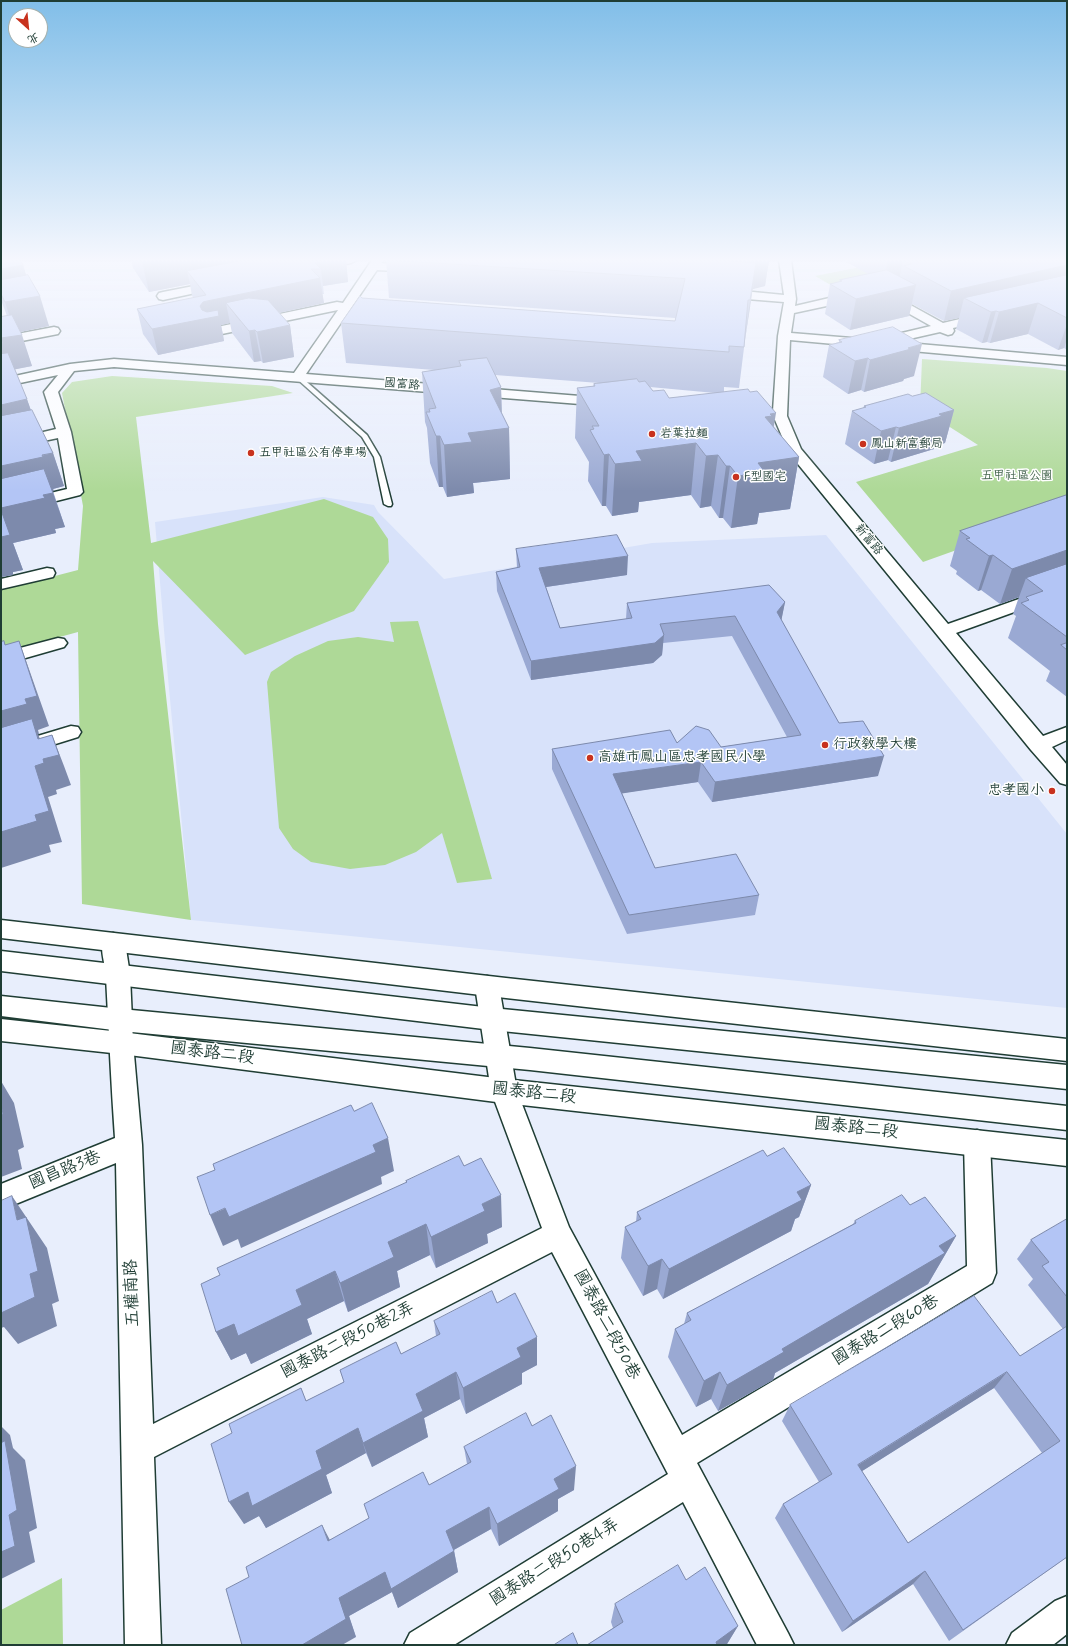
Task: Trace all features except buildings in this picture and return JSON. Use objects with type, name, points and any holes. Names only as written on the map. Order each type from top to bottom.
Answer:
[{"type":"street","points":[[1,341],[23,337]]},
{"type":"street","points":[[298,377],[326,337]]},
{"type":"street","name":"新富路","points":[[784,337],[780,416],[794,450],[1067,778]]},
{"type":"street","points":[[793,337],[876,344],[963,343],[1065,359]]},
{"type":"street","points":[[876,344],[904,337]]},
{"type":"street","points":[[955,337],[963,343]]},
{"type":"street","name":"國富路","points":[[1,383],[70,368],[114,363],[614,402]]},
{"type":"street","points":[[1,510],[75,492],[64,432],[51,392],[70,368]]},
{"type":"street","points":[[733,412],[780,416]]},
{"type":"street","points":[[1,446],[64,432]]},
{"type":"street","points":[[1,584],[46,573]]},
{"type":"street","points":[[944,631],[1067,586]]},
{"type":"street","points":[[1,659],[58,643]]},
{"type":"street","points":[[1,754],[71,732]]},
{"type":"street","points":[[1038,745],[1067,733]]},
{"type":"street","points":[[1,929],[487,986],[1067,1050]]},
{"type":"street","name":"五權南路","points":[[113,942],[118,976],[129,1145],[143,1645]]},
{"type":"street","points":[[1,961],[492,1019],[1067,1077]]},
{"type":"street","name":"國泰路二段50巷","points":[[487,986],[504,1091],[558,1234],[776,1645]]},
{"type":"street","name":"國泰路二段","points":[[1,1006],[121,1031],[504,1091],[1067,1152]]},
{"type":"street","name":"國泰路二段","points":[[1,1030],[121,1031],[497,1055],[1067,1118]]},
{"type":"street","name":"國泰路二段60巷","points":[[683,1469],[982,1273],[977,1142]]},
{"type":"street","name":"國昌路3巷","points":[[1,1197],[129,1145]]},
{"type":"street","name":"國泰路二段50巷2弄","points":[[138,1448],[558,1234]]},
{"type":"street","name":"國泰路二段50巷4弄","points":[[422,1645],[683,1469]]},
{"type":"street","points":[[1024,1645],[1067,1613]]},
{"type":"lane","points":[[298,377],[364,436],[378,457],[388,504]]},
{"type":"shaded area","name":"高雄市鳳山區忠孝國民小學","points":[[323,497],[374,505],[378,512],[444,579],[652,543],[826,535],[1067,834],[1067,1008],[191,920],[155,522]]},
{"type":"green space","name":"五甲社區公園","points":[[922,359],[1047,368],[1067,371],[1067,515],[1063,512],[923,562],[856,482],[978,445],[920,408]]},
{"type":"green space","points":[[112,376],[272,386],[293,393],[136,417],[151,543],[324,499],[373,517],[388,539],[389,562],[354,611],[245,655],[153,561],[158,624],[191,920],[82,904],[78,632],[1,653],[1,590],[78,570],[83,506],[62,393],[72,382]]},
{"type":"green space","points":[[418,621],[492,879],[457,883],[442,833],[416,852],[385,865],[350,869],[311,862],[293,849],[279,828],[267,682],[271,672],[295,656],[328,641],[358,637],[394,642],[390,622]]},
{"type":"green space","points":[[62,1578],[63,1645],[1,1645],[1,1610]]},
{"type":"place","name":"岩葉拉麵","points":[[652,434]]},
{"type":"place","name":"鳳山新富郵局","points":[[863,444]]},
{"type":"place","name":"五甲社區公有停車場","points":[[251,453]]},
{"type":"place","name":"F型國宅","points":[[736,477]]},
{"type":"place","name":"行政教學大樓","points":[[825,745]]},
{"type":"place","name":"高雄市鳳山區忠孝國民小學","points":[[590,758]]},
{"type":"place","name":"忠孝國小","points":[[1052,791]]}]
